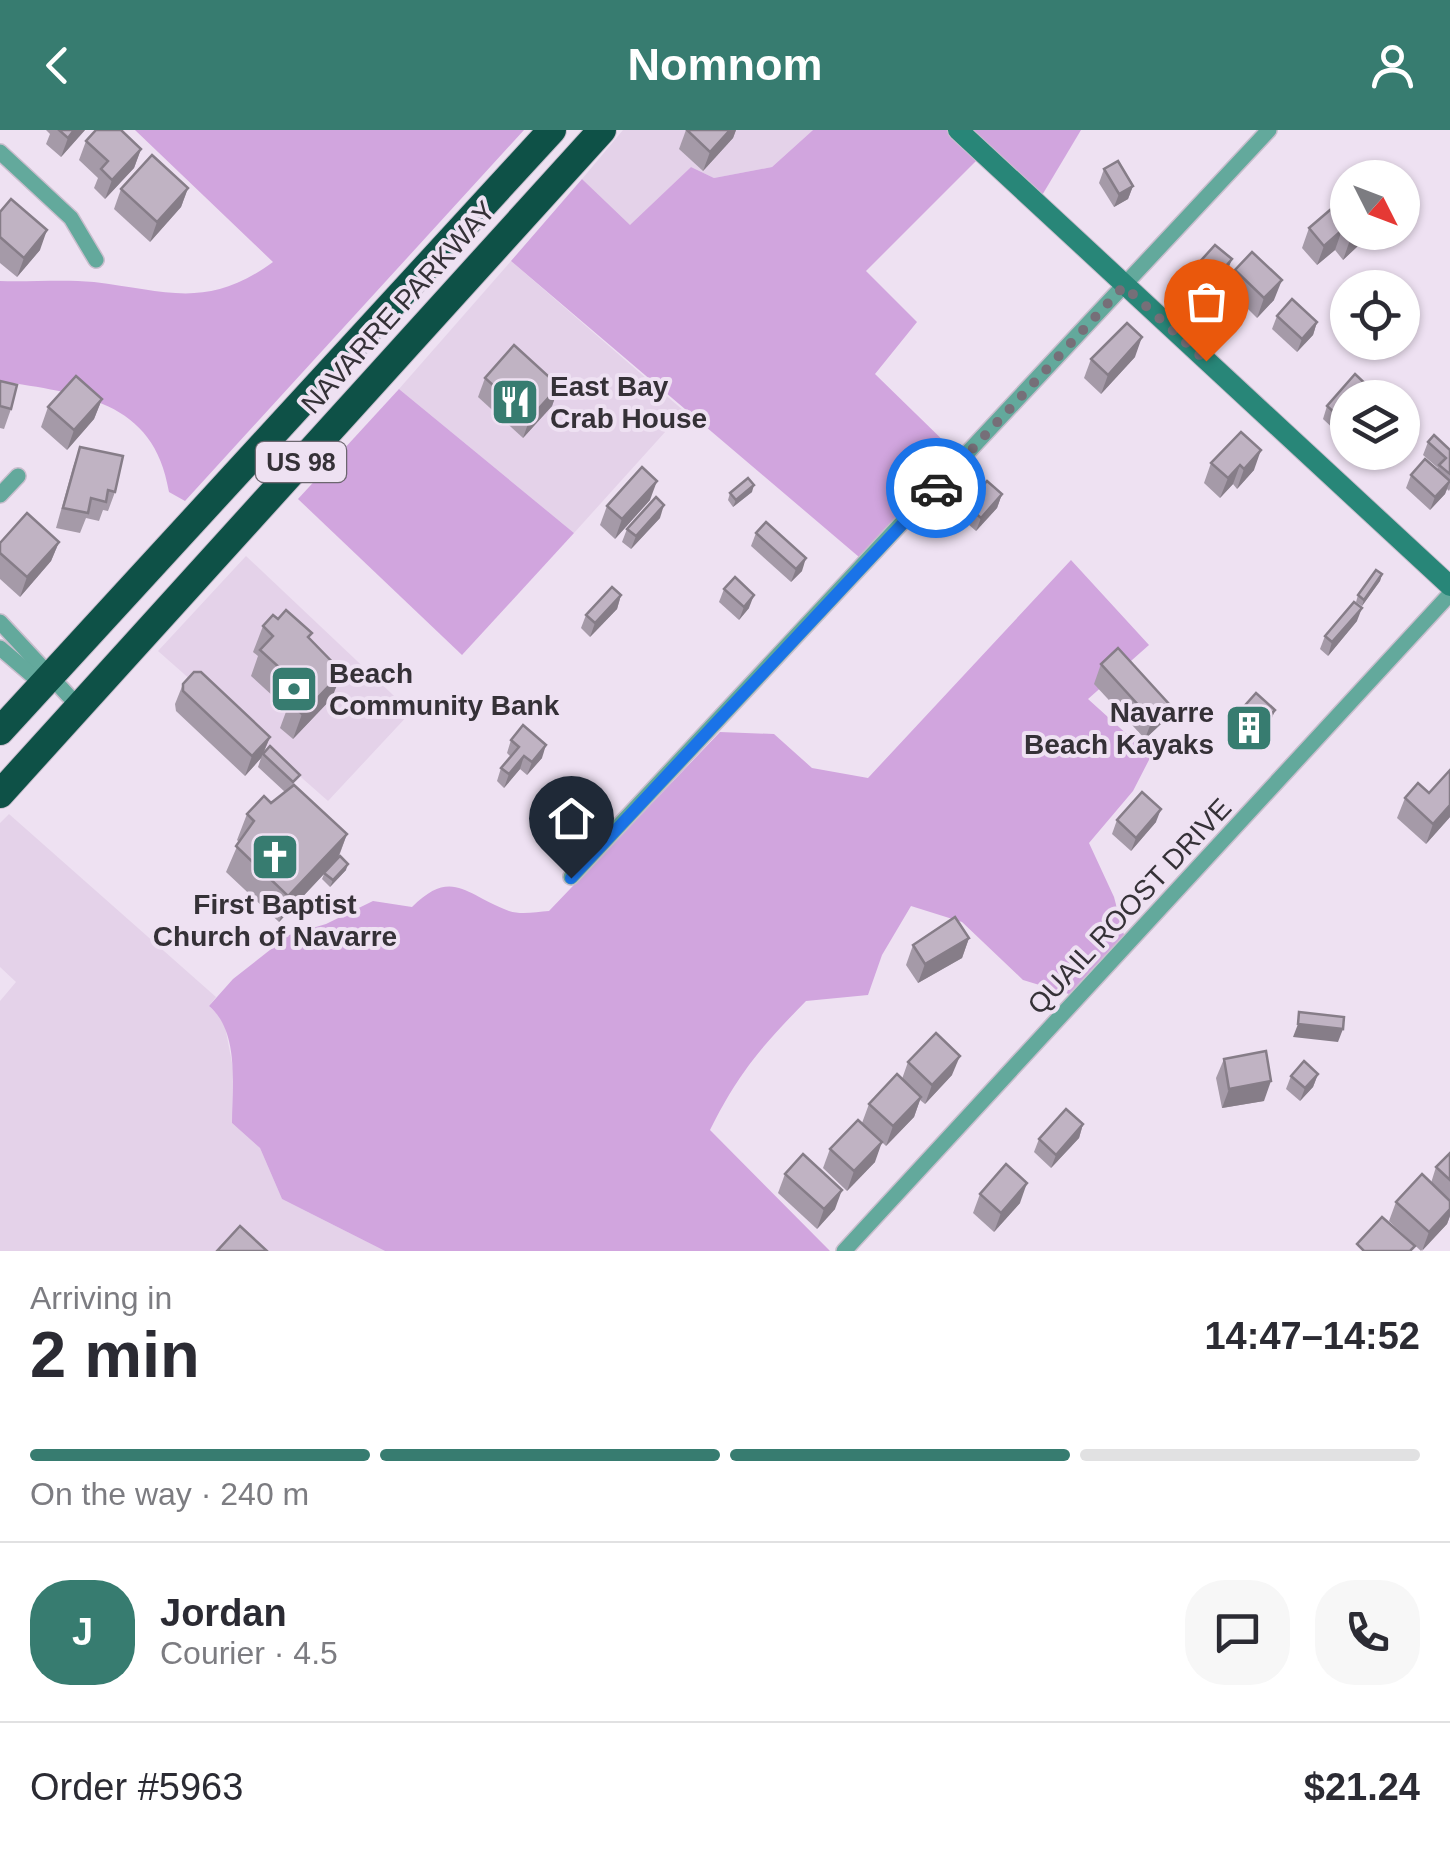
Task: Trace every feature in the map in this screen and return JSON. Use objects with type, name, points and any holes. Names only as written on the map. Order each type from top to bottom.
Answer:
[{"type":"highway","name":"NAVARRE PARKWAY","points":[[0,731],[552,130]]},
{"type":"highway","name":"NAVARRE PARKWAY","points":[[0,794],[602,130]]},
{"type":"street","points":[[958,130],[1450,586]]},
{"type":"street","points":[[571,878],[1269,130]]},
{"type":"street","points":[[0,152],[71,218],[96,260]]},
{"type":"street","points":[[0,495],[18,476]]},
{"type":"street","name":"QUAIL ROOST DRIVE","points":[[844,1251],[1450,594]]},
{"type":"street","points":[[0,622],[46,680]]},
{"type":"street","points":[[0,648],[79,707]]},
{"type":"shaded area","points":[[135,130],[524,130],[185,501],[169,492],[161,461],[130,419],[84,397],[0,381],[0,281],[83,281],[166,292],[207,292],[228,287],[273,262]]},
{"type":"shaded area","points":[[623,130],[813,130],[772,167],[714,178],[691,167],[630,226],[582,179]]},
{"type":"shaded area","points":[[813,130],[947,130],[978,159],[866,271],[917,322],[875,374],[956,453],[859,557],[511,261],[582,179],[630,225],[691,167],[714,178],[772,167]]},
{"type":"shaded area","points":[[969,130],[1081,130],[1041,197]]},
{"type":"shaded area","points":[[511,261],[684,411],[574,533],[399,389]]},
{"type":"shaded area","points":[[399,389],[574,533],[462,655],[298,499]]},
{"type":"shaded area","points":[[246,556],[411,712],[328,801],[158,651]]},
{"type":"shaded area","points":[[1071,560],[1149,645],[1088,699],[1151,756],[1133,791],[1089,843],[1114,897],[1124,935],[1069,994],[1023,980],[962,922],[911,906],[882,955],[868,995],[806,1001],[776,1032],[741,1076],[710,1130],[830,1251],[385,1251],[282,1199],[260,1148],[232,1123],[230,1045],[219,1017],[209,1006],[233,979],[289,935],[326,924],[373,901],[412,907],[426,895],[449,886],[514,912],[549,911],[720,732],[774,734],[812,768],[868,778]]},
{"type":"shaded area","points":[[9,814],[216,997],[209,1006],[224,1021],[233,1068],[232,1123],[260,1148],[282,1199],[385,1251],[0,1251],[0,1001],[16,982],[0,967],[0,823]]},
{"type":"building","points":[[96,130],[121,130],[141,149],[112,180],[101,169],[108,161],[86,141]]},
{"type":"building","points":[[687,130],[730,130],[710,152]]},
{"type":"building","points":[[152,155],[188,188],[157,222],[121,189]]},
{"type":"building","points":[[1118,161],[1133,186],[1119,194],[1104,169]]},
{"type":"building","points":[[11,199],[47,230],[24,258],[0,237],[0,212]]},
{"type":"building","points":[[1330,210],[1330,241],[1324,246],[1309,228]]},
{"type":"building","points":[[1215,245],[1232,259],[1203,292],[1186,277]]},
{"type":"building","points":[[1252,252],[1282,280],[1264,298],[1235,270]]},
{"type":"building","points":[[1292,299],[1317,322],[1302,339],[1277,316]]},
{"type":"building","points":[[1127,323],[1142,337],[1108,375],[1091,359]]},
{"type":"building","points":[[514,345],[559,386],[530,418],[485,378]]},
{"type":"building","points":[[76,376],[102,399],[74,430],[48,407]]},
{"type":"building","points":[[0,381],[17,385],[11,409],[0,406]]},
{"type":"building","points":[[1241,432],[1261,450],[1244,469],[1240,465],[1228,478],[1211,463]]},
{"type":"building","points":[[1434,435],[1450,450],[1450,474],[1439,465],[1446,458],[1428,442]]},
{"type":"building","points":[[80,447],[123,456],[115,492],[108,490],[106,502],[91,498],[88,513],[63,508]]},
{"type":"building","points":[[1425,459],[1450,481],[1435,497],[1411,475],[1420,470]]},
{"type":"building","points":[[642,467],[657,481],[622,519],[607,506]]},
{"type":"building","points":[[748,478],[754,485],[736,500],[730,493]]},
{"type":"building","points":[[987,481],[1002,494],[981,518],[966,505]]},
{"type":"building","points":[[656,497],[664,505],[636,536],[627,529]]},
{"type":"building","points":[[27,513],[59,542],[27,577],[0,553],[0,543]]},
{"type":"building","points":[[766,522],[806,558],[796,569],[756,533]]},
{"type":"building","points":[[1376,570],[1382,574],[1364,600],[1358,595]]},
{"type":"building","points":[[735,577],[754,595],[744,607],[724,589]]},
{"type":"building","points":[[612,587],[621,595],[595,623],[586,615]]},
{"type":"building","points":[[1354,602],[1362,608],[1332,642],[1325,636]]},
{"type":"building","points":[[286,610],[312,633],[308,637],[342,672],[302,714],[289,702],[302,688],[260,650],[273,636],[263,626],[273,615],[278,619]]},
{"type":"building","points":[[1118,648],[1169,704],[1152,720],[1101,664]]},
{"type":"building","points":[[194,672],[201,672],[270,737],[252,756],[183,691],[183,684]]},
{"type":"building","points":[[1256,693],[1275,710],[1250,737],[1232,720]]},
{"type":"building","points":[[523,725],[546,745],[532,762],[524,756],[509,774],[501,768],[519,747],[511,740]]},
{"type":"building","points":[[270,746],[300,775],[293,782],[263,754]]},
{"type":"building","points":[[1450,770],[1450,805],[1433,824],[1405,798],[1418,783],[1429,793]]},
{"type":"building","points":[[294,785],[347,834],[288,896],[236,846],[254,821],[247,814],[264,796],[271,803]]},
{"type":"building","points":[[1142,792],[1161,809],[1136,838],[1117,820]]},
{"type":"building","points":[[340,856],[348,864],[333,880],[324,873]]},
{"type":"building","points":[[955,917],[969,938],[925,964],[913,945]]},
{"type":"building","points":[[1299,1012],[1344,1017],[1343,1029],[1298,1024]]},
{"type":"building","points":[[936,1033],[960,1056],[932,1085],[908,1062]]},
{"type":"building","points":[[1266,1051],[1271,1081],[1229,1089],[1224,1059]]},
{"type":"building","points":[[1304,1061],[1318,1074],[1305,1088],[1291,1076]]},
{"type":"building","points":[[897,1074],[921,1097],[893,1126],[869,1104]]},
{"type":"building","points":[[1066,1109],[1083,1124],[1056,1155],[1039,1139]]},
{"type":"building","points":[[858,1120],[882,1142],[854,1171],[830,1149]]},
{"type":"building","points":[[1450,1153],[1450,1180],[1436,1167]]},
{"type":"building","points":[[803,1154],[842,1190],[824,1209],[785,1174]]},
{"type":"building","points":[[1006,1164],[1027,1183],[1001,1213],[980,1194]]},
{"type":"building","points":[[1422,1174],[1450,1201],[1450,1209],[1429,1232],[1396,1202]]},
{"type":"building","points":[[1382,1217],[1415,1246],[1410,1251],[1364,1251],[1357,1244]]},
{"type":"building","points":[[240,1226],[267,1251],[217,1251]]},
{"type":"way so far","points":[[936,488],[1124,286],[1206,361]]},
{"type":"place","name":"East Bay Crab House","points":[[515,402]]},
{"type":"place","name":"Beach Community Bank","points":[[294,689]]},
{"type":"place","name":"Navarre Beach Kayaks","points":[[1249,728]]},
{"type":"place","name":"First Baptist Church of Navarre","points":[[275,857]]},
{"type":"route","points":[[571,878],[936,488]]}]
